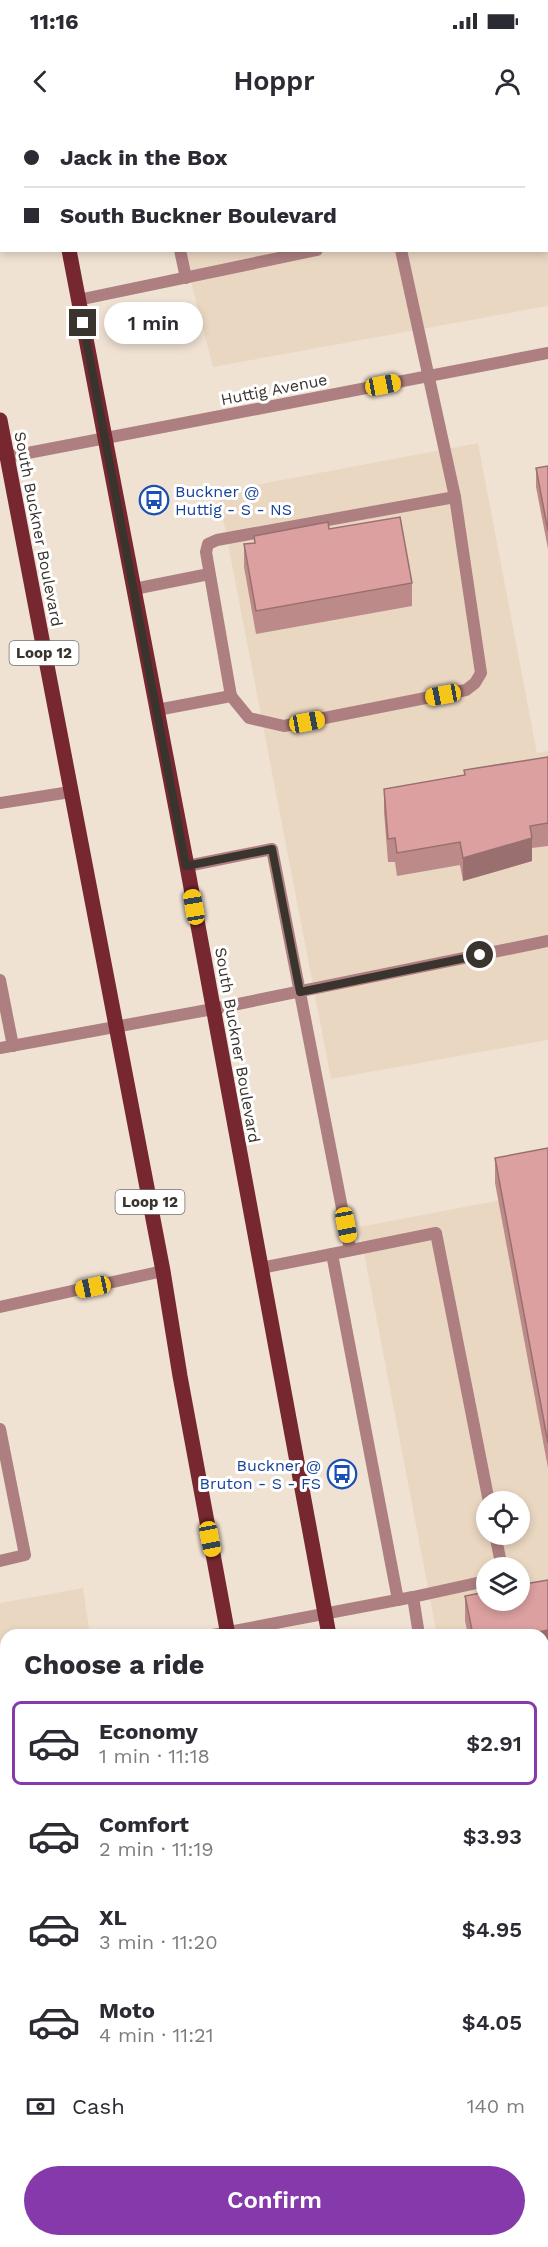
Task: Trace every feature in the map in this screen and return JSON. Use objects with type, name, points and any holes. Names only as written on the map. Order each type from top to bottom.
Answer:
[{"type":"main road","name":"South Buckner Boulevard","points":[[69,252],[328,1629]]},
{"type":"main road","name":"South Buckner Boulevard","points":[[0,420],[4,458],[163,1271],[221,1629]]},
{"type":"street","points":[[180,252],[186,278]]},
{"type":"street","points":[[78,300],[308,252]]},
{"type":"street","points":[[401,252],[455,497],[481,673],[475,683],[466,690],[284,726],[249,718],[231,696],[209,574],[206,552],[208,544],[217,540],[455,497]]},
{"type":"street","name":"Huttig Avenue","points":[[4,458],[548,353]]},
{"type":"street","points":[[134,589],[209,574]]},
{"type":"street","points":[[157,710],[231,696]]},
{"type":"street","points":[[0,803],[70,792]]},
{"type":"street","points":[[186,866],[272,849],[350,1249]]},
{"type":"street","points":[[0,1048],[116,1028],[548,941]]},
{"type":"street","points":[[0,980],[13,1046]]},
{"type":"street","points":[[261,1268],[436,1233],[487,1491]]},
{"type":"street","points":[[332,1254],[398,1600]]},
{"type":"street","points":[[0,1307],[163,1271]]},
{"type":"street","points":[[0,1429],[25,1556],[0,1561]]},
{"type":"street","points":[[246,1629],[476,1583]]},
{"type":"street","points":[[413,1597],[418,1629]]},
{"type":"shaded area","points":[[183,252],[548,252],[548,306],[213,367]]},
{"type":"shaded area","points":[[478,443],[537,753],[548,751],[548,1040],[331,1079],[218,492]]},
{"type":"shaded area","points":[[548,1191],[548,1629],[436,1629],[359,1227]]},
{"type":"shaded area","points":[[83,1588],[89,1629],[0,1629],[0,1603]]},
{"type":"building","points":[[548,466],[548,531],[536,468]]},
{"type":"building","points":[[400,517],[412,583],[256,611],[244,544],[255,543],[254,536],[328,522],[329,529]]},
{"type":"building","points":[[548,757],[548,823],[530,826],[532,838],[463,858],[460,842],[397,853],[395,838],[388,839],[384,789],[465,775],[464,770]]},
{"type":"building","points":[[548,1148],[548,1443],[495,1158]]},
{"type":"building","points":[[548,1580],[548,1629],[472,1629],[465,1596],[476,1594],[476,1611],[530,1611],[530,1583]]},
{"type":"place","name":"Buckner @ Huttig - S - NS","points":[[154,500]]},
{"type":"place","name":"Buckner @ Bruton - S - FS","points":[[342,1474]]},
{"type":"route","points":[[83,323],[186,866],[272,849],[300,992],[480,955]]}]
